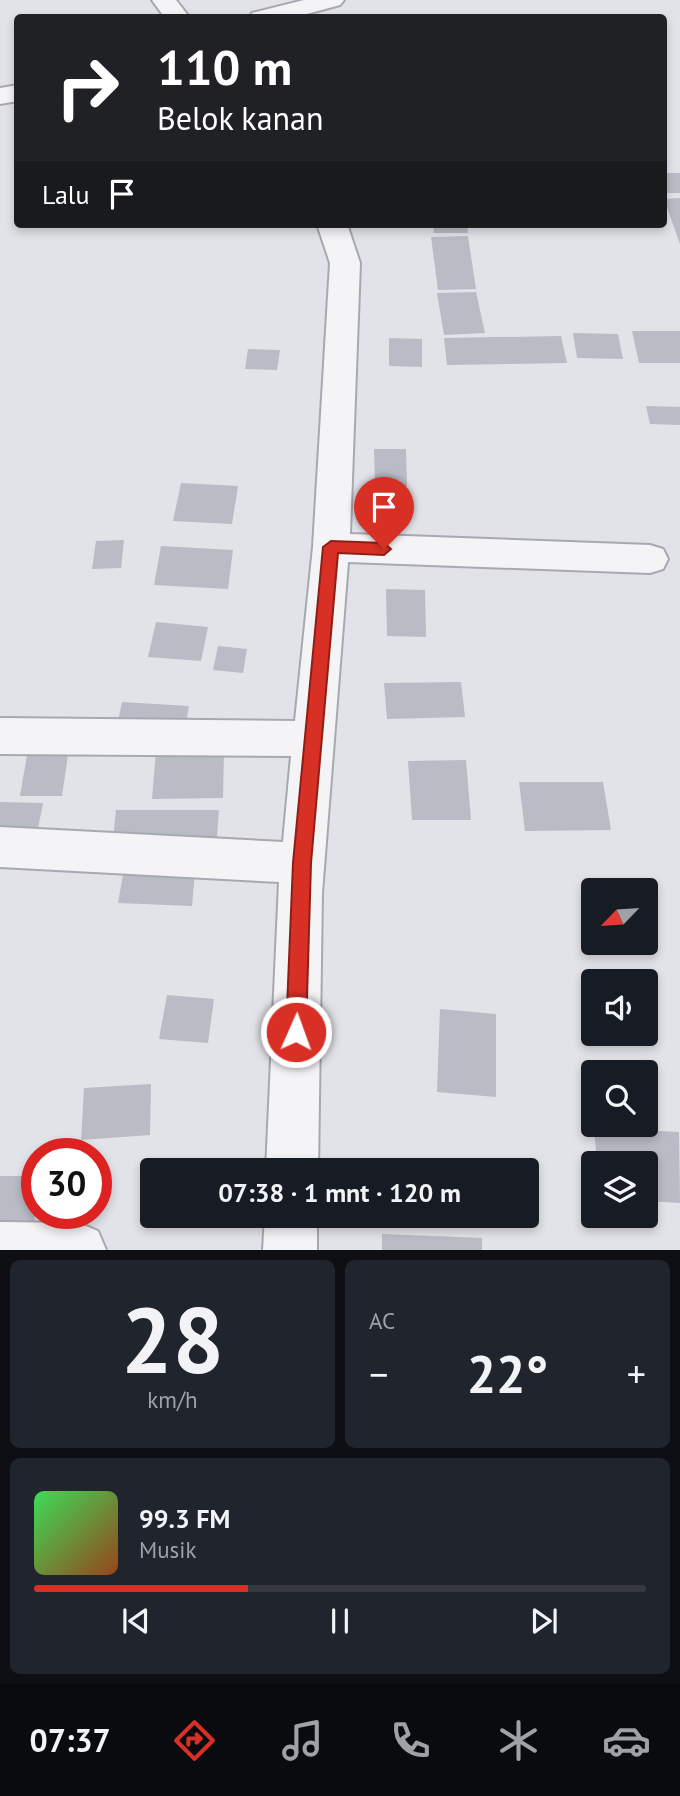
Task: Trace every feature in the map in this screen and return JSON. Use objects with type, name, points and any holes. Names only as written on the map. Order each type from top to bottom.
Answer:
[{"type":"street","points":[[164,0],[175,14]]},
{"type":"street","points":[[277,14],[332,0]]},
{"type":"street","points":[[292,1158],[302,863],[331,547],[345,263],[332,228]]},
{"type":"street","points":[[331,547],[650,559]]},
{"type":"street","points":[[0,736],[313,739]]},
{"type":"street","points":[[0,847],[302,863]]},
{"type":"street","points":[[290,1228],[290,1250]]},
{"type":"street","points":[[0,1250],[79,1250]]},
{"type":"building","points":[[667,173],[680,173],[680,193],[667,193]]},
{"type":"building","points":[[680,198],[680,244],[667,207],[667,199]]},
{"type":"building","points":[[433,228],[467,228],[468,233],[434,233]]},
{"type":"building","points":[[468,236],[476,289],[438,290],[431,237]]},
{"type":"building","points":[[476,292],[485,333],[444,335],[437,293]]},
{"type":"building","points":[[632,331],[680,331],[680,363],[639,363]]},
{"type":"building","points":[[573,333],[618,334],[623,359],[577,358]]},
{"type":"building","points":[[561,336],[567,363],[447,365],[444,338]]},
{"type":"building","points":[[389,338],[422,339],[422,367],[389,366]]},
{"type":"building","points":[[248,349],[280,350],[277,370],[245,369]]},
{"type":"building","points":[[646,406],[680,407],[680,425],[650,424]]},
{"type":"building","points":[[374,449],[406,449],[407,486],[375,486]]},
{"type":"building","points":[[181,483],[238,486],[232,524],[173,521]]},
{"type":"building","points":[[124,540],[121,568],[92,569],[96,541]]},
{"type":"building","points":[[161,546],[233,550],[228,589],[154,585]]},
{"type":"building","points":[[386,589],[425,590],[426,637],[387,636]]},
{"type":"building","points":[[156,622],[208,627],[201,661],[148,657]]},
{"type":"building","points":[[218,646],[247,649],[243,673],[213,670]]},
{"type":"building","points":[[461,682],[465,717],[387,719],[384,683]]},
{"type":"building","points":[[122,702],[189,706],[184,735],[116,731]]},
{"type":"building","points":[[224,750],[223,798],[152,799],[156,751]]},
{"type":"building","points":[[27,755],[68,755],[62,796],[20,796]]},
{"type":"building","points":[[466,760],[471,820],[412,820],[408,761]]},
{"type":"building","points":[[519,782],[603,782],[611,830],[525,831]]},
{"type":"building","points":[[0,802],[43,803],[36,839],[0,838]]},
{"type":"building","points":[[116,810],[219,810],[216,850],[112,850]]},
{"type":"building","points":[[124,869],[195,872],[192,906],[118,903]]},
{"type":"building","points":[[167,995],[214,999],[208,1043],[159,1039]]},
{"type":"building","points":[[440,1009],[496,1014],[496,1097],[437,1092]]},
{"type":"building","points":[[151,1084],[150,1135],[81,1138],[84,1088]]},
{"type":"building","points":[[658,1131],[679,1132],[680,1203],[658,1202],[658,1151],[596,1151],[595,1137],[658,1137]]},
{"type":"building","points":[[0,1176],[21,1176],[21,1229],[0,1228]]},
{"type":"building","points":[[382,1234],[482,1238],[482,1250],[382,1250]]},
{"type":"route","points":[[296,1032],[302,863],[331,547],[384,549]]}]
